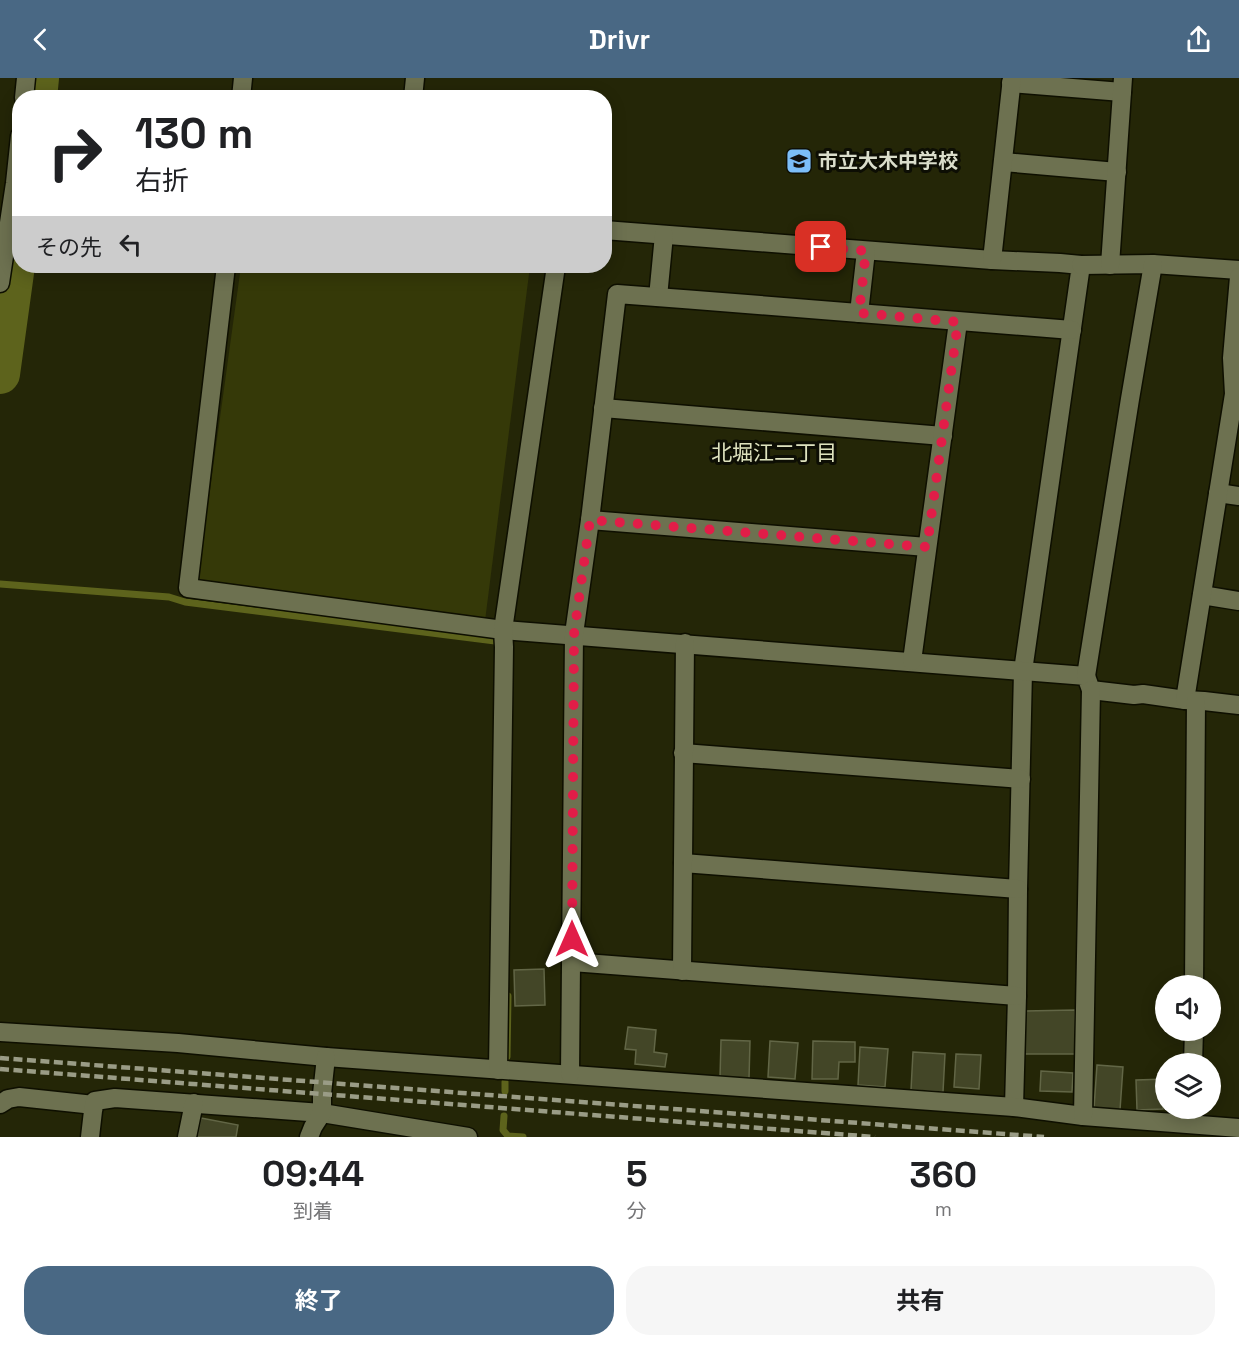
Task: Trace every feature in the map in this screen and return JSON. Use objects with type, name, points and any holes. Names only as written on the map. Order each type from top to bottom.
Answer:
[{"type":"street","points":[[992,260],[1011,81],[1123,85],[1110,266]]},
{"type":"street","points":[[1003,162],[1117,172]]},
{"type":"street","points":[[0,283],[12,203]]},
{"type":"street","points":[[612,231],[1080,266],[1154,264],[1239,270]]},
{"type":"street","points":[[658,297],[664,235]]},
{"type":"street","points":[[859,313],[866,251]]},
{"type":"street","points":[[1083,1116],[1089,683],[1130,399],[1154,264]]},
{"type":"street","points":[[1014,1107],[1023,671],[1080,266]]},
{"type":"street","points":[[225,273],[188,588],[503,638],[574,634],[1023,671],[1089,683],[1134,695],[1143,694],[1239,705]]},
{"type":"street","points":[[498,1070],[503,638],[555,273]]},
{"type":"street","points":[[1194,975],[1191,700],[1202,595],[1234,394],[1232,358],[1239,277]]},
{"type":"street","points":[[570,1074],[574,634],[617,294],[1072,330]]},
{"type":"street","points":[[912,661],[958,322]]},
{"type":"street","points":[[603,408],[942,436]]},
{"type":"street","points":[[1218,493],[1239,496]]},
{"type":"street","points":[[590,520],[927,547]]},
{"type":"street","points":[[1202,595],[1239,601]]},
{"type":"street","points":[[681,971],[685,643]]},
{"type":"street","points":[[683,753],[1021,779]]},
{"type":"street","points":[[683,863],[1018,889]]},
{"type":"street","points":[[572,962],[1017,996]]},
{"type":"street","points":[[0,1032],[178,1043],[326,1057],[1014,1107],[1083,1116],[1155,1116]]},
{"type":"street","points":[[309,1137],[322,1113],[326,1057]]},
{"type":"street","points":[[0,1104],[8,1099],[19,1097],[94,1105]]},
{"type":"street","points":[[90,1137],[95,1101],[115,1098],[322,1113],[468,1137]]},
{"type":"street","points":[[187,1137],[194,1103]]},
{"type":"street","points":[[1204,1119],[1239,1128]]},
{"type":"green space","points":[[240,273],[529,273],[485,621],[197,584]]},
{"type":"building","points":[[544,969],[545,1005],[515,1006],[514,970]]},
{"type":"building","points":[[1075,1010],[1075,1054],[1024,1054],[1025,1011]]},
{"type":"building","points":[[628,1027],[656,1030],[654,1052],[667,1054],[665,1067],[635,1064],[636,1050],[625,1049]]},
{"type":"building","points":[[721,1040],[750,1041],[749,1079],[720,1078]]},
{"type":"building","points":[[770,1041],[798,1043],[795,1079],[768,1077]]},
{"type":"building","points":[[813,1041],[855,1042],[855,1062],[839,1062],[838,1079],[812,1079]]},
{"type":"building","points":[[860,1047],[888,1049],[885,1087],[858,1085]]},
{"type":"building","points":[[913,1052],[945,1054],[943,1092],[911,1090]]},
{"type":"building","points":[[956,1054],[981,1055],[979,1089],[954,1087]]},
{"type":"building","points":[[1097,1065],[1123,1067],[1120,1110],[1094,1108]]},
{"type":"building","points":[[1041,1071],[1073,1073],[1072,1092],[1040,1091]]},
{"type":"building","points":[[1155,1079],[1155,1109],[1137,1110],[1136,1080]]},
{"type":"building","points":[[201,1118],[238,1125],[236,1137],[197,1137]]},
{"type":"waterway","points":[[38,90],[39,78]]},
{"type":"waterway","points":[[0,374],[14,273]]},
{"type":"waterway","points":[[0,584],[169,597],[185,602],[503,642]]},
{"type":"waterway","points":[[507,1057],[508,996]]},
{"type":"waterway","points":[[505,1082],[505,1091]]},
{"type":"waterway","points":[[504,1116],[503,1130],[508,1136],[523,1137]]},
{"type":"railway","points":[[0,1058],[1044,1137]]},
{"type":"railway","points":[[0,1069],[875,1137]]},
{"type":"place","name":"市立大木中学校","points":[[799,161]]},
{"type":"district","name":"北堀江二丁目","points":[[774,452]]},
{"type":"route","points":[[572,939],[574,634],[590,520],[927,547],[958,322],[859,313],[866,251],[821,247]]}]
